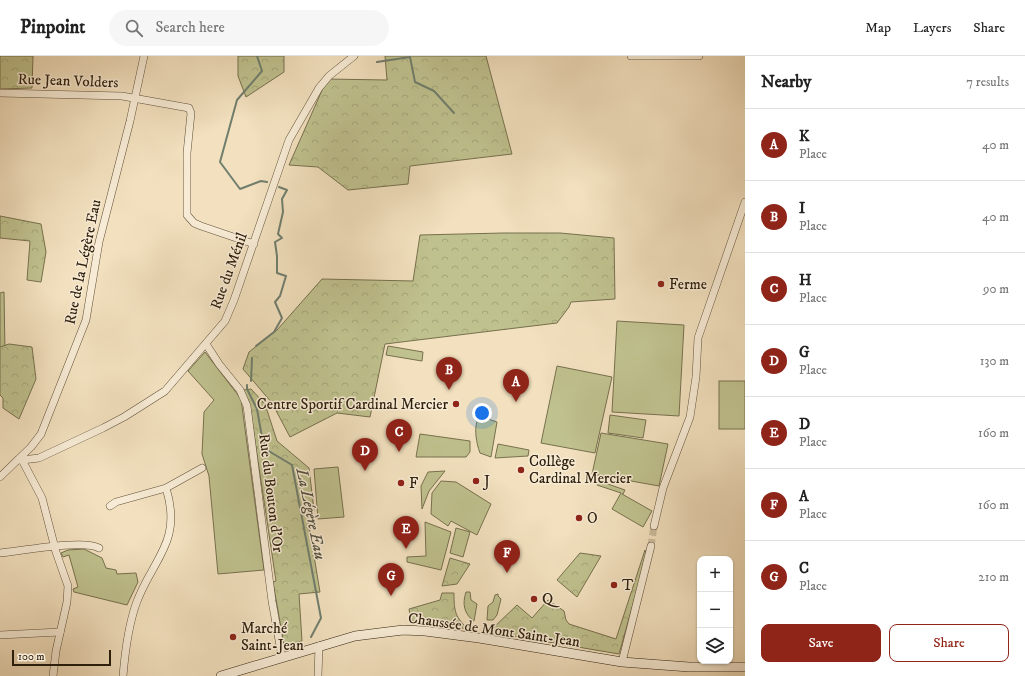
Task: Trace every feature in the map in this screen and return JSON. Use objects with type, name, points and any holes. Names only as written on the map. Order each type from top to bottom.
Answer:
[{"type":"main road","name":"Chaussée de Mont Saint-Jean","points":[[221,676],[355,636],[380,632],[425,631],[622,662],[683,667],[745,667]]},
{"type":"street","name":"Rue de la Légère Eau","points":[[20,460],[41,434],[86,320],[99,242],[144,56]]},
{"type":"street","name":"Rue du Ménil","points":[[20,460],[39,458],[124,417],[165,391],[206,344],[230,311],[277,177],[282,158],[303,113],[319,88],[329,76],[354,56]]},
{"type":"street","points":[[631,56],[699,56]]},
{"type":"street","name":"Rue Jean Volders","points":[[0,93],[86,94],[135,98],[189,108],[191,113],[187,153],[187,215],[194,223],[254,244]]},
{"type":"street","points":[[654,526],[663,488],[690,417],[696,377],[698,338],[708,307],[726,262],[745,202]]},
{"type":"street","name":"Rue du Bouton d'Or","points":[[206,344],[219,364],[240,390],[246,406],[272,601],[282,657]]},
{"type":"street","points":[[0,477],[20,460],[42,498],[68,590],[52,671],[53,676]]},
{"type":"street","points":[[110,506],[116,502],[166,488],[202,468]]},
{"type":"street","points":[[123,676],[126,644],[136,603],[163,554],[169,537],[170,508],[166,488]]},
{"type":"street","points":[[0,553],[86,544],[94,545],[99,548]]},
{"type":"street","points":[[622,662],[651,546]]},
{"type":"street","points":[[0,635],[60,632]]},
{"type":"street","points":[[318,676],[319,646]]},
{"type":"green space","points":[[0,56],[33,56],[32,88],[0,89]]},
{"type":"green space","points":[[238,56],[284,56],[284,72],[246,97],[238,76]]},
{"type":"green space","points":[[385,56],[486,56],[512,154],[410,166],[408,184],[348,190],[318,167],[289,165],[327,79],[387,80]]},
{"type":"green space","points":[[0,216],[41,224],[46,252],[41,282],[27,280],[30,241],[0,238]]},
{"type":"green space","points":[[560,233],[614,238],[615,299],[571,302],[557,323],[385,344],[370,417],[337,413],[290,437],[272,403],[243,369],[249,352],[277,330],[322,279],[413,281],[420,235]]},
{"type":"green space","points":[[4,292],[5,353],[0,354],[0,293]]},
{"type":"green space","points":[[617,321],[684,325],[679,416],[612,412]]},
{"type":"green space","points":[[9,344],[32,347],[36,379],[19,419],[3,408],[3,398],[0,395],[0,347]]},
{"type":"green space","points":[[388,346],[423,352],[422,361],[386,355]]},
{"type":"green space","points":[[205,352],[241,399],[264,570],[218,574],[209,476],[202,454],[204,412],[214,400],[188,371]]},
{"type":"green space","points":[[557,366],[612,377],[595,453],[541,443]]},
{"type":"green space","points":[[719,381],[745,381],[745,429],[719,429]]},
{"type":"green space","points":[[251,389],[265,404],[277,441],[309,468],[314,510],[308,520],[320,592],[299,594],[302,641],[284,645],[273,582],[276,581],[249,401],[243,390]]},
{"type":"green space","points":[[482,414],[488,419],[497,422],[491,457],[480,453],[477,443],[476,427]]},
{"type":"green space","points":[[610,415],[646,420],[643,438],[608,433]]},
{"type":"green space","points":[[601,433],[668,444],[659,486],[592,474]]},
{"type":"green space","points":[[420,434],[470,441],[470,452],[466,457],[416,457]]},
{"type":"green space","points":[[498,444],[529,450],[528,456],[495,458]]},
{"type":"green space","points":[[338,467],[344,517],[318,519],[314,469]]},
{"type":"green space","points":[[445,471],[429,491],[422,509],[421,486],[428,472]]},
{"type":"green space","points":[[441,481],[456,482],[491,504],[477,535],[451,521],[448,526],[431,514],[432,493]]},
{"type":"green space","points":[[599,481],[625,490],[622,494],[652,511],[643,527],[612,509],[621,493],[597,485]]},
{"type":"green space","points":[[425,522],[451,532],[441,570],[407,562],[407,557],[426,556]]},
{"type":"green space","points":[[456,528],[470,532],[463,557],[450,553]]},
{"type":"green space","points":[[84,549],[102,558],[106,568],[116,570],[117,574],[136,573],[138,582],[127,605],[74,592],[73,589],[78,587],[69,555],[63,557],[61,553],[68,550]]},
{"type":"green space","points":[[645,550],[647,555],[619,654],[489,632],[517,605],[532,618],[548,600],[564,611],[566,620],[569,624],[616,639]]},
{"type":"green space","points":[[580,553],[601,556],[577,597],[557,580]]},
{"type":"green space","points":[[450,558],[470,564],[457,584],[442,586]]},
{"type":"green space","points":[[466,592],[470,592],[471,600],[477,604],[474,621],[466,612],[464,605]]},
{"type":"green space","points":[[442,593],[454,593],[456,613],[460,621],[468,629],[411,620],[409,609],[440,600]]},
{"type":"green space","points":[[498,594],[501,599],[497,615],[493,620],[487,620],[488,606],[493,602],[495,595]]},
{"type":"waterway","name":"La Légère Eau","points":[[257,56],[262,71],[237,100],[220,162],[240,189],[261,181],[267,182]]},
{"type":"waterway","points":[[377,62],[410,57],[415,82],[434,91],[454,113]]},
{"type":"waterway","name":"La Légère Eau","points":[[256,346],[274,332],[282,318],[275,302],[280,296],[286,276],[277,273],[275,242],[282,238],[278,234],[283,212],[282,199],[287,190],[279,187]]},
{"type":"waterway","points":[[251,381],[252,358]]},
{"type":"waterway","name":"La Légère Eau","points":[[247,385],[247,389],[257,409],[262,437],[267,450],[292,465],[321,618],[311,637]]},
{"type":"tunnel","points":[[651,546],[654,526]]},
{"type":"place","name":"Ferme","points":[[661,284]]},
{"type":"place","name":"I","points":[[449,390]]},
{"type":"place","name":"K","points":[[516,402]]},
{"type":"place","name":"Centre Sportif Cardinal Mercier","points":[[456,404]]},
{"type":"place","name":"H","points":[[399,452]]},
{"type":"place","name":"Collège Cardinal Mercier","points":[[521,470]]},
{"type":"place","name":"G","points":[[365,471]]},
{"type":"place","name":"J","points":[[476,481]]},
{"type":"place","name":"F","points":[[401,483]]},
{"type":"place","name":"O","points":[[579,518]]},
{"type":"place","name":"D","points":[[406,549]]},
{"type":"place","name":"A","points":[[507,573]]},
{"type":"place","name":"T","points":[[614,585]]},
{"type":"place","name":"C","points":[[391,596]]},
{"type":"place","name":"Q","points":[[534,599]]},
{"type":"place","name":"Marché Saint-Jean","points":[[233,637]]}]
